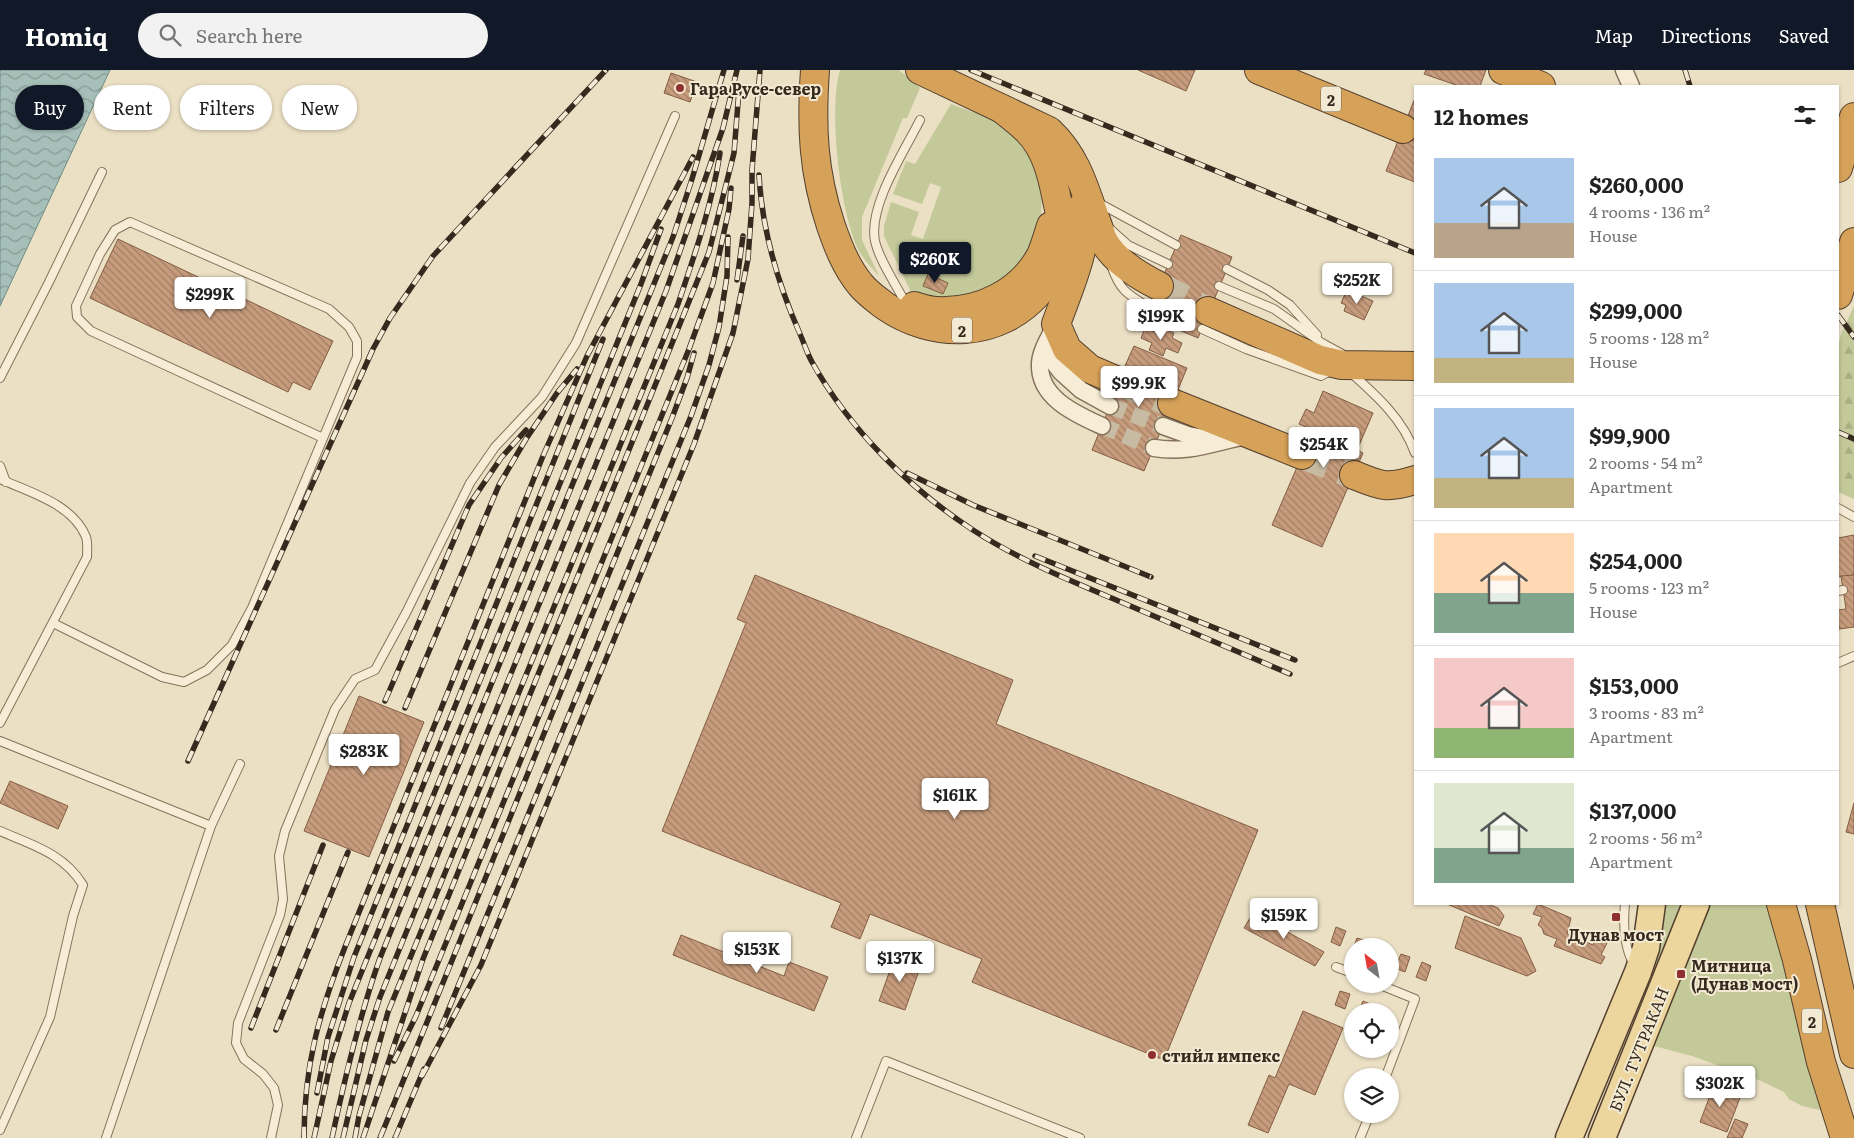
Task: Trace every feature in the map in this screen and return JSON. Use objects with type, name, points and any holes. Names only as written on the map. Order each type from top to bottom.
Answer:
[{"type":"highway","name":"2","points":[[815,70],[812,108],[818,182],[838,246],[860,284],[871,296],[909,319],[941,329],[959,330],[980,327],[1008,316],[1029,303],[1054,271],[1060,254],[1062,226],[1052,176],[1038,144],[1028,131],[1002,108]]},
{"type":"highway","name":"2","points":[[920,70],[1049,131],[1059,140],[1069,154],[1087,194],[1104,241],[1122,262],[1141,277],[1159,286]]},
{"type":"highway","name":"2","points":[[1259,70],[1403,129]]},
{"type":"highway","points":[[1504,70],[1540,85]]},
{"type":"highway","points":[[1839,165],[1854,117]]},
{"type":"highway","name":"2","points":[[1056,324],[1078,263],[1082,244],[1087,194]]},
{"type":"highway","name":"2","points":[[831,225],[862,272],[880,289],[906,304],[936,311],[971,309],[995,300],[1013,288],[1029,273],[1041,254],[1058,206]]},
{"type":"highway","points":[[1839,292],[1852,257]]},
{"type":"highway","points":[[1205,320],[1342,365],[1414,366]]},
{"type":"highway","points":[[1056,324],[1067,349],[1114,394]]},
{"type":"highway","points":[[1168,415],[1254,435],[1302,455]]},
{"type":"highway","points":[[1354,475],[1381,486],[1394,486],[1414,480]]},
{"type":"highway","name":"2","points":[[1781,905],[1797,960],[1821,1062],[1845,1138]]},
{"type":"highway","name":"2","points":[[1820,905],[1854,1054]]},
{"type":"main road","name":"БУЛ. ТУТРАКАН","points":[[1570,1138],[1638,972],[1646,948],[1652,905]]},
{"type":"main road","name":"БУЛ. ТУТРАКАН","points":[[1602,1138],[1696,905]]},
{"type":"street","points":[[1624,70],[1631,85]]},
{"type":"street","points":[[1056,324],[1040,362],[1041,376],[1047,388],[1058,401],[1075,414],[1102,426]]},
{"type":"street","points":[[1044,350],[1061,372],[1081,390],[1114,394]]},
{"type":"street","points":[[1168,415],[1188,435],[1220,441]]},
{"type":"street","points":[[1154,448],[1170,451],[1193,449],[1220,441],[1254,435]]},
{"type":"lane","points":[[271,1138],[278,1105],[274,1088],[263,1074],[244,1059],[236,1043],[238,1022],[283,899],[279,856],[284,831],[335,709],[355,679],[375,670],[406,613],[470,483],[495,447],[542,397],[576,343],[675,116]]},
{"type":"lane","points":[[906,304],[875,242],[874,218],[883,193],[920,120]]},
{"type":"lane","points":[[0,378],[102,172]]},
{"type":"lane","points":[[1087,194],[1130,221],[1176,245]]},
{"type":"lane","points":[[1087,194],[1112,232],[1128,245],[1159,286]]},
{"type":"lane","points":[[53,623],[162,677],[184,682],[207,670],[232,645],[252,608],[357,357],[357,341],[349,327],[329,309],[130,222],[115,230],[100,254],[76,306],[77,317],[91,331],[323,438]]},
{"type":"lane","points":[[1227,269],[1268,290],[1290,305],[1322,343]]},
{"type":"lane","points":[[1219,286],[1274,309],[1322,343],[1344,355],[1372,365]]},
{"type":"lane","points":[[1342,365],[1394,415],[1404,428],[1414,451]]},
{"type":"lane","points":[[0,466],[3,481],[49,501],[74,518],[86,538],[88,556],[0,723]]},
{"type":"lane","points":[[1839,508],[1854,516]]},
{"type":"lane","points":[[1839,663],[1854,656]]},
{"type":"lane","points":[[0,741],[211,826]]},
{"type":"lane","points":[[106,1138],[211,826],[240,764]]},
{"type":"lane","points":[[0,831],[57,856],[75,872],[83,885],[73,916],[50,1017],[0,1130]]},
{"type":"lane","points":[[1624,905],[1627,952],[1638,972]]},
{"type":"lane","points":[[1336,967],[1344,970]]},
{"type":"lane","points":[[1389,1068],[1415,999],[1399,993]]},
{"type":"lane","points":[[856,1138],[886,1061],[1080,1138]]},
{"type":"lane","points":[[1360,1138],[1366,1123]]},
{"type":"green space","points":[[840,70],[899,70],[920,88],[907,118],[903,118],[862,217],[862,240],[879,276],[866,261],[856,245],[845,207],[838,158],[835,109]]},
{"type":"green space","points":[[951,104],[1000,122],[1029,153],[1042,185],[1041,220],[1029,250],[1006,278],[983,292],[954,300],[926,299],[911,292],[884,236],[884,226],[891,202],[919,212],[911,235],[923,239],[941,187],[930,183],[922,204],[893,194],[906,161],[915,164]]},
{"type":"green space","points":[[1854,306],[1854,499],[1839,492],[1839,343],[1841,334]]},
{"type":"green space","points":[[1656,905],[1680,905],[1654,976],[1646,973]]},
{"type":"green space","points":[[1704,905],[1767,905],[1774,921],[1824,1111],[1802,1106],[1789,1099],[1784,1092],[1761,1081],[1692,1056],[1650,1045]]},
{"type":"water","points":[[0,70],[110,70],[103,85],[94,85],[94,104],[84,126],[84,85],[15,85],[15,130],[82,130],[0,306]]},
{"type":"building","points":[[1138,70],[1195,70],[1186,91]]},
{"type":"building","points":[[1426,70],[1486,70],[1480,85],[1456,85],[1424,74]]},
{"type":"building","name":"Гара Русе-север","points":[[671,73],[697,82],[690,102],[664,93]]},
{"type":"building","points":[[1414,101],[1414,182],[1386,171]]},
{"type":"building","points":[[1181,235],[1232,257],[1198,338],[1146,316]]},
{"type":"building","points":[[118,239],[333,341],[310,390],[293,382],[288,392],[90,298]]},
{"type":"building","points":[[928,274],[948,283],[943,294],[923,286]]},
{"type":"building","points":[[1347,290],[1373,301],[1364,320],[1344,311],[1346,305],[1341,303]]},
{"type":"building","points":[[1158,326],[1174,333],[1172,338],[1182,343],[1178,353],[1166,348],[1163,356],[1149,350],[1152,343],[1141,338],[1145,328],[1155,332]]},
{"type":"building","points":[[1134,346],[1187,368],[1144,471],[1092,450],[1118,386],[1118,381]]},
{"type":"building","points":[[1323,391],[1373,413],[1357,450],[1363,453],[1322,547],[1272,525],[1313,430],[1299,424],[1306,409],[1314,413]]},
{"type":"building","points":[[1854,535],[1854,575],[1839,577],[1839,538]]},
{"type":"building","points":[[755,575],[1013,680],[996,724],[1258,830],[1164,1060],[972,982],[982,959],[870,914],[860,939],[831,927],[841,903],[662,831],[746,623],[737,619]]},
{"type":"building","points":[[1854,575],[1854,627],[1839,629],[1839,610],[1846,609],[1841,576]]},
{"type":"building","points":[[359,696],[424,722],[369,857],[304,831]]},
{"type":"building","points":[[10,781],[68,806],[58,829],[0,803]]},
{"type":"building","points":[[1854,803],[1854,834],[1846,832]]},
{"type":"building","points":[[1449,905],[1490,905],[1498,908],[1504,916],[1499,926]]},
{"type":"building","points":[[1538,905],[1540,905],[1571,918],[1567,934],[1593,945],[1597,935],[1604,937],[1602,940],[1607,943],[1601,955],[1605,957],[1601,964],[1554,946],[1557,939],[1544,934],[1542,928],[1538,925],[1542,917],[1533,914]]},
{"type":"building","points":[[1253,913],[1324,952],[1315,966],[1244,928]]},
{"type":"building","points":[[1465,916],[1521,938],[1536,971],[1527,976],[1455,948]]},
{"type":"building","points":[[1336,927],[1346,931],[1340,946],[1331,942]]},
{"type":"building","points":[[681,935],[784,976],[789,962],[828,977],[814,1011],[673,955]]},
{"type":"building","points":[[1401,954],[1410,957],[1405,972],[1399,970]]},
{"type":"building","points":[[895,956],[921,965],[905,1010],[879,1001]]},
{"type":"building","points":[[1422,962],[1431,966],[1426,981],[1416,977]]},
{"type":"building","points":[[1340,991],[1350,994],[1347,1003],[1344,1003],[1344,1009],[1335,1005]]},
{"type":"building","points":[[1303,1011],[1343,1028],[1315,1095],[1289,1084],[1268,1133],[1248,1125],[1269,1075],[1275,1078]]},
{"type":"building","points":[[1714,1085],[1741,1095],[1727,1132],[1700,1122]]},
{"type":"building","points":[[1735,1119],[1748,1124],[1742,1138],[1727,1138]]},
{"type":"tunnel","points":[[1159,286],[1208,311]]},
{"type":"tunnel","points":[[1118,381],[1172,403]]},
{"type":"tunnel","points":[[1110,406],[1163,426]]},
{"type":"tunnel","points":[[1102,426],[1154,448]]},
{"type":"tunnel","points":[[1302,455],[1354,475]]},
{"type":"railway","points":[[188,761],[373,349],[390,318],[433,256],[606,70]]},
{"type":"railway","points":[[332,1138],[353,1047],[365,1002],[380,958],[673,237],[724,70]]},
{"type":"railway","points":[[343,1138],[366,1040],[380,997],[666,291],[723,128],[737,70]]},
{"type":"railway","points":[[422,1076],[481,965],[694,444],[733,333],[748,259],[752,170],[760,70]]},
{"type":"railway","points":[[971,70],[1414,253]]},
{"type":"railway","points":[[1685,70],[1690,85]]},
{"type":"railway","points":[[363,1138],[423,959],[709,252],[734,153],[739,90]]},
{"type":"railway","points":[[355,1138],[359,1116],[388,1012],[678,304],[708,210],[720,153]]},
{"type":"railway","points":[[304,1138],[310,1063],[321,1017],[345,947],[543,456],[587,356],[693,157]]},
{"type":"railway","points":[[759,175],[767,236],[772,256],[792,315],[810,359],[844,411],[883,456],[904,476],[949,514],[991,541],[1027,560],[1083,586],[1290,674]]},
{"type":"railway","points":[[394,1061],[416,1016],[689,349],[713,283],[729,209],[731,188]]},
{"type":"railway","points":[[314,1138],[331,1061],[349,1003],[641,284],[661,229]]},
{"type":"railway","points":[[737,280],[743,236]]},
{"type":"railway","points":[[441,1028],[691,416],[709,365],[719,327],[727,276],[728,237]]},
{"type":"railway","points":[[1839,316],[1854,337]]},
{"type":"railway","points":[[317,1093],[328,1037],[354,957],[603,339]]},
{"type":"railway","points":[[380,1138],[672,418],[694,353]]},
{"type":"railway","points":[[405,708],[499,485],[526,439],[557,393],[577,369]]},
{"type":"railway","points":[[385,701],[469,505],[501,458],[526,430]]},
{"type":"railway","points":[[1839,432],[1854,439]]},
{"type":"railway","points":[[907,473],[973,505],[1151,577]]},
{"type":"railway","points":[[1035,556],[1295,660]]},
{"type":"railway","points":[[251,1028],[323,845]]},
{"type":"railway","points":[[276,1030],[348,852]]},
{"type":"railway","points":[[395,1138],[424,1069]]},
{"type":"place","name":"Гара Русе-север","points":[[680,88]]},
{"type":"place","name":"Дунав мост","points":[[1616,917]]},
{"type":"place","name":"Митница (Дунав мост)","points":[[1681,974]]},
{"type":"place","name":"стийл импекс","points":[[1152,1055]]}]
